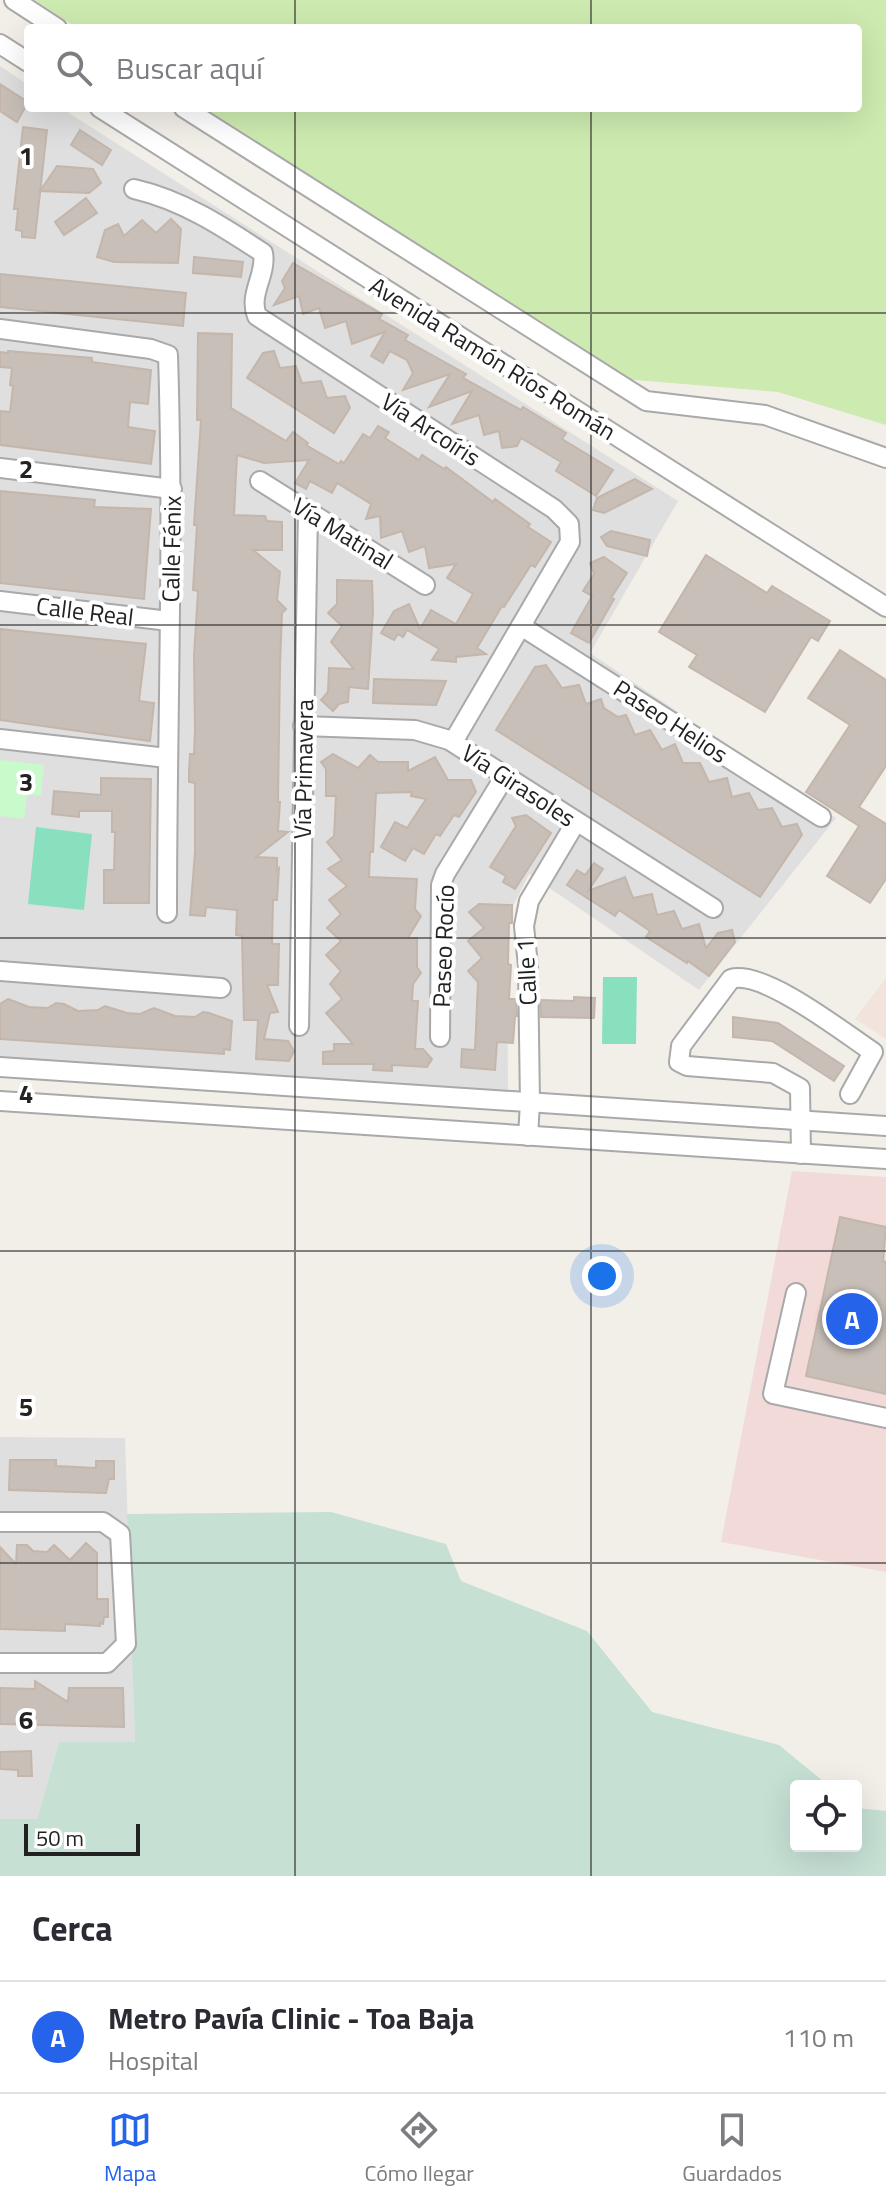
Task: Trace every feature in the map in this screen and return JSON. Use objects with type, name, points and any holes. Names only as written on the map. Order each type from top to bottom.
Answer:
[{"type":"street","points":[[14,0],[51,24]]},
{"type":"street","points":[[0,44],[24,59]]},
{"type":"street","name":"Avenida Ramón Ríos Román","points":[[106,112],[886,607]]},
{"type":"street","points":[[190,112],[646,401],[765,415],[886,458]]},
{"type":"street","name":"Vía Arcoíris","points":[[134,189],[171,200],[213,221],[263,253],[263,273],[254,298],[257,316],[564,517],[571,533],[570,542],[453,742]]},
{"type":"street","name":"Calle Fénix","points":[[0,329],[151,349],[168,355],[172,489],[167,913]]},
{"type":"street","points":[[0,468],[172,489]]},
{"type":"street","name":"Vía Matinal","points":[[260,481],[425,585]]},
{"type":"street","name":"Vía Primavera","points":[[299,1026],[308,511]]},
{"type":"street","name":"Calle Real","points":[[0,601],[169,621]]},
{"type":"street","name":"Paseo Helios","points":[[521,626],[821,817]]},
{"type":"street","name":"Vía Girasoles","points":[[303,726],[415,730],[453,742],[713,908]]},
{"type":"street","points":[[0,739],[167,758]]},
{"type":"street","name":"Paseo Rocío","points":[[440,1037],[441,885],[505,776]]},
{"type":"street","name":"Calle 1","points":[[528,1136],[528,966],[524,926],[529,901],[576,822]]},
{"type":"street","points":[[0,971],[221,988]]},
{"type":"street","points":[[801,1154],[800,1088],[773,1073],[687,1066],[679,1062],[681,1046],[731,979],[750,979],[780,991],[873,1052],[850,1094]]},
{"type":"street","points":[[0,1067],[886,1126]]},
{"type":"street","points":[[0,1101],[886,1159]]},
{"type":"street","points":[[796,1293],[773,1394],[886,1418]]},
{"type":"street","points":[[0,1522],[103,1522],[120,1534],[126,1644],[107,1663],[0,1663]]},
{"type":"shaded area","points":[[0,66],[24,82],[24,112],[67,112],[678,501],[590,653],[836,818],[699,990],[529,874],[507,918],[508,1098],[0,1059]]},
{"type":"shaded area","points":[[886,978],[886,1039],[855,1019]]},
{"type":"shaded area","points":[[792,1171],[886,1177],[886,1572],[721,1542]]},
{"type":"shaded area","points":[[0,1437],[125,1438],[135,1742],[59,1742],[37,1819],[0,1819]]},
{"type":"green space","points":[[35,0],[886,0],[886,425],[778,392],[612,378],[206,112],[862,112],[862,24],[71,24]]},
{"type":"green space","points":[[0,760],[44,765],[41,795],[27,795],[24,819],[0,816]]},
{"type":"green space","points":[[36,827],[92,834],[84,910],[28,904]]},
{"type":"green space","points":[[603,977],[637,977],[636,1044],[602,1044]]},
{"type":"green space","points":[[331,1512],[446,1544],[461,1581],[587,1631],[652,1712],[779,1745],[822,1780],[790,1780],[790,1852],[862,1852],[862,1809],[886,1811],[886,1876],[0,1876],[0,1819],[37,1819],[59,1742],[135,1742],[127,1514]]},
{"type":"building","points":[[0,84],[24,99],[24,109],[17,122],[0,111]]},
{"type":"building","points":[[23,127],[47,130],[35,238],[22,237],[22,231],[16,230],[18,209],[14,209]]},
{"type":"building","points":[[80,130],[111,150],[102,165],[71,145]]},
{"type":"building","points":[[57,166],[93,169],[101,183],[89,193],[40,191]]},
{"type":"building","points":[[86,198],[97,213],[64,235],[55,222]]},
{"type":"building","points":[[171,219],[181,229],[178,263],[114,262],[97,257],[105,230],[118,224],[124,236],[142,220],[156,233]]},
{"type":"building","points":[[194,257],[243,262],[241,277],[193,273]]},
{"type":"building","points":[[293,263],[382,314],[379,319],[408,335],[405,340],[466,374],[463,378],[521,410],[523,407],[566,433],[562,439],[613,470],[596,496],[556,471],[561,462],[521,438],[517,446],[502,448],[499,431],[484,435],[479,415],[452,424],[472,391],[429,407],[450,374],[403,390],[413,373],[407,360],[390,351],[383,363],[371,356],[385,332],[352,344],[346,321],[325,328],[319,308],[303,314],[299,296],[274,305],[285,288],[282,281]]},
{"type":"building","points":[[0,274],[186,293],[183,326],[0,307]]},
{"type":"building","points":[[198,333],[232,334],[231,408],[286,441],[293,432],[308,443],[306,445],[339,464],[341,461],[344,463],[363,434],[370,438],[378,426],[389,432],[385,438],[419,460],[422,455],[444,469],[446,467],[493,502],[495,499],[530,524],[528,527],[551,542],[535,567],[531,565],[502,606],[477,648],[486,654],[456,657],[456,662],[432,660],[439,649],[407,630],[403,637],[398,634],[394,640],[381,633],[394,611],[409,604],[420,629],[431,610],[456,624],[473,594],[447,578],[456,564],[429,568],[425,546],[409,552],[402,531],[381,538],[380,516],[366,519],[371,504],[337,483],[332,493],[310,481],[306,489],[295,483],[309,460],[264,463],[237,455],[234,515],[265,516],[267,521],[282,522],[282,550],[253,550],[280,572],[277,600],[286,609],[282,613],[280,666],[278,831],[288,832],[256,857],[277,858],[277,870],[279,868],[277,900],[273,900],[272,944],[279,944],[278,985],[267,985],[278,1012],[270,1013],[264,1039],[288,1041],[294,1051],[289,1061],[256,1059],[258,1020],[244,1020],[242,936],[236,935],[237,910],[206,907],[205,916],[190,915],[195,852],[195,783],[189,782],[189,772],[190,754],[194,754],[194,656],[198,591],[193,590],[197,525],[194,525],[201,420],[197,420]]},
{"type":"building","points":[[274,351],[280,368],[296,366],[302,383],[321,381],[327,398],[345,396],[350,408],[334,433],[247,378],[263,353]]},
{"type":"building","points":[[0,352],[92,358],[92,362],[151,370],[148,404],[130,402],[128,427],[155,431],[151,464],[0,445],[0,411],[10,412],[13,386],[10,385],[12,368],[0,367]]},
{"type":"building","points":[[635,479],[652,489],[604,513],[593,510],[597,498]]},
{"type":"building","points":[[0,491],[95,500],[94,507],[151,509],[144,599],[0,583]]},
{"type":"building","points":[[611,531],[650,540],[647,556],[607,546],[601,537]]},
{"type":"building","points":[[706,555],[767,593],[772,586],[830,621],[818,641],[811,637],[765,712],[689,667],[697,655],[659,632]]},
{"type":"building","points":[[604,557],[627,573],[589,643],[571,633],[592,596],[583,591],[594,574],[590,563]]},
{"type":"building","points":[[337,580],[372,581],[373,611],[368,689],[349,687],[348,702],[339,704],[333,711],[321,700],[328,692],[329,668],[354,669],[331,642],[342,626],[328,613],[337,604]]},
{"type":"building","points":[[0,629],[146,644],[139,701],[154,703],[150,741],[0,720]]},
{"type":"building","points":[[840,650],[886,680],[886,766],[859,807],[886,824],[886,879],[870,903],[827,876],[859,826],[806,792],[850,725],[808,698]]},
{"type":"building","points":[[546,665],[562,688],[579,685],[586,704],[601,699],[604,708],[618,717],[626,715],[635,735],[650,730],[662,750],[675,744],[683,763],[700,763],[709,782],[727,778],[732,797],[749,793],[758,810],[772,808],[782,827],[797,824],[802,835],[760,897],[496,730],[535,667]]},
{"type":"building","points":[[374,679],[446,681],[436,705],[373,703]]},
{"type":"building","points":[[333,754],[358,768],[370,755],[378,762],[408,762],[408,771],[435,757],[448,780],[471,780],[476,792],[459,817],[454,815],[440,836],[436,834],[424,854],[413,848],[405,861],[381,847],[395,822],[407,828],[426,799],[411,796],[412,792],[376,793],[369,877],[417,879],[415,909],[421,916],[408,938],[417,938],[417,967],[421,973],[413,984],[412,1001],[418,1001],[415,1049],[423,1049],[432,1059],[427,1067],[392,1065],[392,1071],[373,1070],[374,1064],[323,1064],[323,1052],[334,1051],[334,1044],[353,1044],[326,1013],[342,999],[330,984],[341,971],[326,955],[341,941],[327,928],[341,914],[329,900],[347,886],[328,869],[342,860],[327,842],[334,836],[336,796],[326,796],[326,769],[321,762]]},
{"type":"building","points":[[101,778],[151,779],[149,903],[104,903],[104,870],[114,870],[112,811],[79,811],[79,817],[52,814],[54,791],[101,795]]},
{"type":"building","points":[[526,815],[551,833],[515,889],[503,882],[506,876],[490,867],[516,826],[512,818]]},
{"type":"building","points":[[594,863],[603,869],[588,891],[625,877],[633,898],[652,894],[657,915],[674,911],[682,929],[699,924],[706,948],[718,933],[732,930],[735,942],[709,976],[646,937],[650,931],[619,910],[615,916],[567,885],[577,870],[585,875]]},
{"type":"building","points":[[479,904],[512,905],[512,923],[509,923],[509,999],[516,999],[517,1016],[513,1043],[497,1042],[495,1070],[461,1067],[462,1049],[475,1050],[478,982],[468,971],[482,958],[468,941],[484,928],[469,912]]},
{"type":"building","points":[[574,997],[595,998],[594,1018],[541,1017],[540,1000],[574,1001]]},
{"type":"building","points":[[8,999],[29,1007],[48,1008],[56,1003],[64,1004],[78,1011],[98,1010],[105,1006],[140,1014],[154,1008],[175,1016],[195,1017],[203,1012],[209,1013],[232,1021],[230,1050],[224,1049],[224,1054],[0,1039],[0,1004]]},
{"type":"building","points":[[733,1017],[778,1023],[844,1066],[834,1081],[772,1041],[733,1037]]},
{"type":"building","points":[[840,1217],[886,1227],[883,1261],[886,1262],[886,1394],[806,1376]]},
{"type":"building","points":[[10,1460],[56,1460],[56,1466],[96,1468],[96,1461],[114,1461],[114,1479],[109,1479],[106,1493],[9,1490]]},
{"type":"building","points":[[86,1543],[97,1553],[97,1599],[108,1599],[108,1617],[104,1617],[103,1624],[65,1624],[65,1631],[0,1629],[0,1547],[16,1564],[17,1545],[47,1552],[54,1545],[70,1560]]},
{"type":"building","points":[[35,1681],[68,1702],[69,1688],[123,1688],[124,1727],[0,1724],[0,1688],[35,1689]]},
{"type":"building","points":[[31,1751],[32,1776],[18,1776],[18,1770],[0,1769],[0,1752]]},
{"type":"place","name":"Metro Pavía Clinic - Toa Baja","points":[[852,1319]]}]
